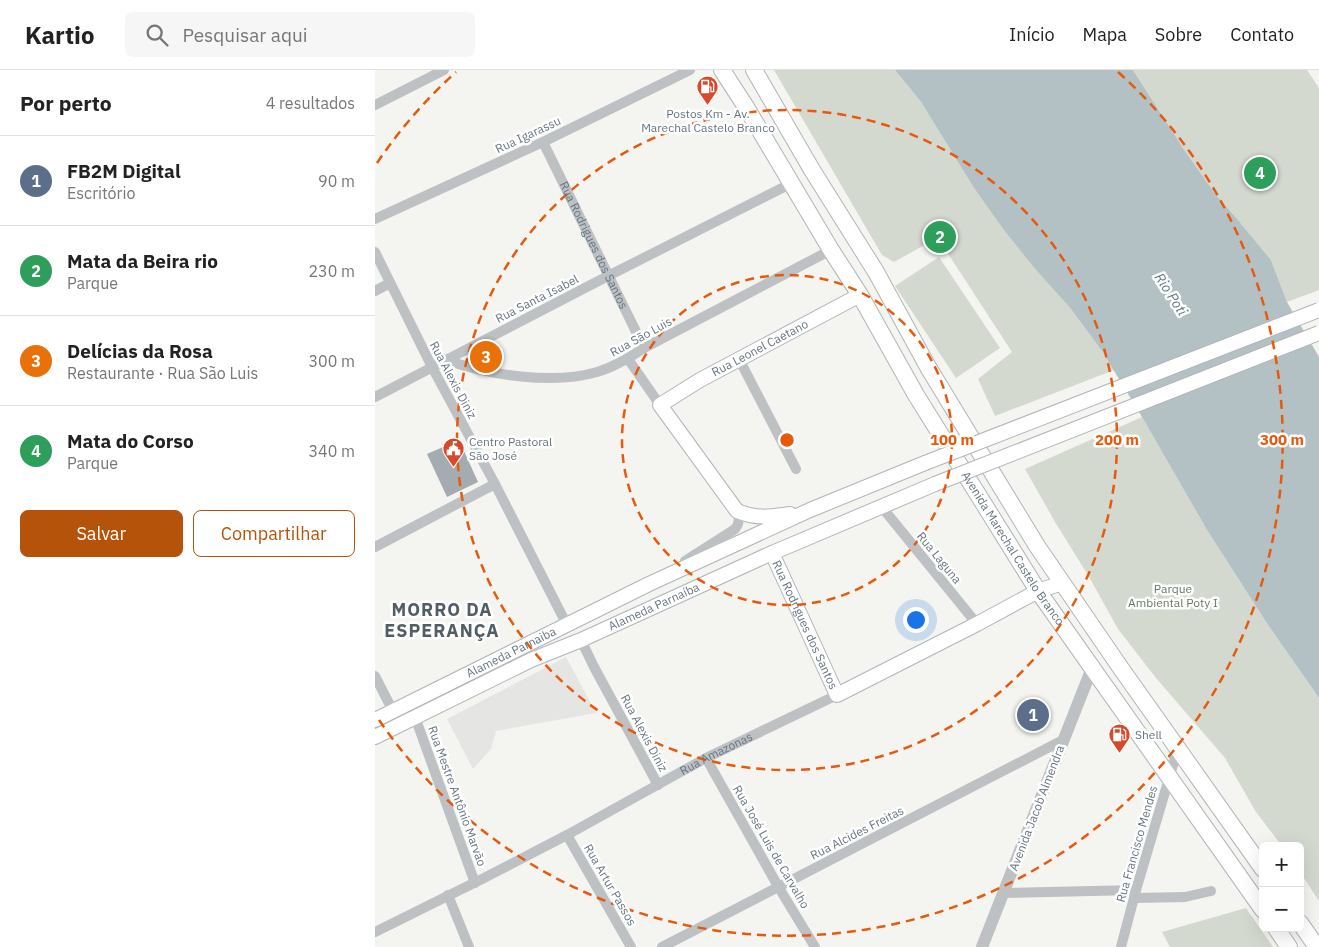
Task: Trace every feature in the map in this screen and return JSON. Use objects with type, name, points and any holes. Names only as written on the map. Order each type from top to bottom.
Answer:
[{"type":"main road","name":"Avenida Marechal Castelo Branco","points":[[722,70],[831,250],[861,295],[927,413],[1038,591],[1259,904]]},
{"type":"main road","name":"Avenida Marechal Castelo Branco","points":[[754,70],[812,170],[876,272],[928,367],[1037,546],[1259,863]]},
{"type":"main road","points":[[746,107],[769,96]]},
{"type":"main road","name":"Rua Leonel Caetano","points":[[660,404],[739,359],[861,295]]},
{"type":"main road","name":"Alameda Parnaiba","points":[[375,720],[649,584],[810,510],[1319,310]]},
{"type":"main road","name":"Alameda Parnaíba","points":[[375,737],[531,660],[581,640],[771,553],[881,506],[1319,334]]},
{"type":"main road","points":[[927,413],[949,401]]},
{"type":"main road","points":[[660,404],[737,511],[750,516],[770,517],[810,510]]},
{"type":"main road","name":"Rua Rodrigues dos Santos","points":[[771,553],[837,695]]},
{"type":"main road","name":"Rua Amazonas","points":[[837,695],[1038,591],[1062,583]]},
{"type":"main road","points":[[1304,928],[1317,947]]},
{"type":"main road","points":[[1279,932],[1289,947]]},
{"type":"street","points":[[375,106],[445,70]]},
{"type":"street","name":"Rua Igarassu","points":[[375,219],[543,142],[690,70]]},
{"type":"street","name":"Rua Rodrigues dos Santos","points":[[543,142],[644,348]]},
{"type":"street","name":"Rua Santa Isabel","points":[[375,397],[792,183]]},
{"type":"street","name":"Rua São Luis","points":[[446,360],[503,374],[533,377],[565,378],[595,373],[617,365],[644,348],[831,250]]},
{"type":"street","name":"Rua Alexis Diniz","points":[[375,252],[432,367],[495,484],[567,625]]},
{"type":"street","points":[[375,291],[390,283]]},
{"type":"street","points":[[628,359],[660,404]]},
{"type":"street","points":[[739,359],[795,469]]},
{"type":"street","points":[[375,547],[495,484]]},
{"type":"street","name":"Rua Laguna","points":[[881,506],[977,624]]},
{"type":"street","name":"Alameda Parnaiba","points":[[649,584],[735,529],[738,526],[739,520],[737,511]]},
{"type":"street","name":"Rua Alexis Diniz","points":[[581,640],[658,785]]},
{"type":"street","name":"Avenida Jacob Almendra","points":[[982,947],[1092,668]]},
{"type":"street","points":[[375,676],[393,711]]},
{"type":"street","name":"Rua Amazonas","points":[[375,932],[567,835],[706,758],[837,695]]},
{"type":"street","name":"Rua Mestre Antônio Marvão","points":[[415,717],[475,882]]},
{"type":"street","name":"Rua Alcides Freitas","points":[[662,947],[1063,740]]},
{"type":"street","name":"Rua Francisco Mendes","points":[[1121,947],[1177,748]]},
{"type":"street","name":"Rua José Luis de Carvalho","points":[[706,758],[779,888],[815,947]]},
{"type":"street","name":"Rua Artur Passos","points":[[567,835],[631,947]]},
{"type":"street","points":[[1004,893],[1135,894],[1185,897],[1211,891]]},
{"type":"street","points":[[448,895],[469,947]]},
{"type":"shaded area","points":[[566,657],[596,713],[496,731],[491,749],[473,769],[447,719]]},
{"type":"green space","points":[[774,70],[895,70],[921,102],[974,188],[1036,270],[1071,309],[1114,370],[995,416],[978,379],[1012,352],[941,243],[928,243],[894,262],[882,255]]},
{"type":"green space","points":[[1133,70],[1307,70],[1319,88],[1319,290],[1287,302],[1271,260],[1216,195]]},
{"type":"green space","points":[[939,257],[1000,348],[956,378],[895,286]]},
{"type":"green space","name":"Parque Ambiental Poty I","points":[[1142,417],[1207,530],[1268,625],[1319,698],[1319,901],[1304,878],[1304,842],[1279,842],[1256,812],[1225,758],[1156,678],[1118,629],[1025,469]]},
{"type":"green space","points":[[1246,908],[1259,927],[1259,932],[1263,932],[1273,947],[1170,947],[1162,932]]},
{"type":"water","name":"Rio Poti","points":[[895,70],[1133,70],[1216,195],[1271,260],[1287,302],[1319,357],[1319,698],[1268,625],[1207,530],[1102,351],[1071,309],[1004,230],[974,188],[921,102]]},
{"type":"building","name":"Centro Pastoral São José","points":[[459,440],[478,482],[447,497],[427,454]]},
{"type":"place","name":"Postos Km - Av. Marechal Castelo Branco","points":[[708,106]]},
{"type":"place","name":"Mata do Corso","points":[[1260,173]]},
{"type":"place","name":"Mata da Beira rio","points":[[940,237]]},
{"type":"place","name":"Delícias da Rosa","points":[[486,357]]},
{"type":"place","name":"Centro Pastoral São José","points":[[453,468]]},
{"type":"place","name":"FB2M Digital","points":[[1033,715]]},
{"type":"place","name":"Shell","points":[[1119,754]]},
{"type":"district","name":"MORRO DA ESPERANÇA","points":[[442,620]]}]
